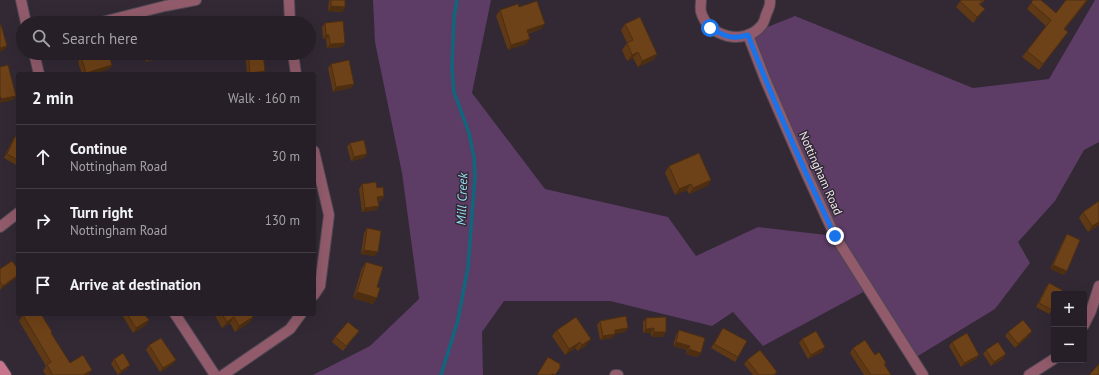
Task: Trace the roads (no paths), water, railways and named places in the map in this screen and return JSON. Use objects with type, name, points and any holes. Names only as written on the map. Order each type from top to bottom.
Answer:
[{"type":"street","points":[[21,0],[24,16]]},
{"type":"street","points":[[126,16],[196,0]]},
{"type":"street","points":[[289,0],[290,16]]},
{"type":"street","points":[[701,0],[701,12],[710,28],[728,37],[740,38],[762,26],[770,0]]},
{"type":"street","name":"Nottingham Road","points":[[748,35],[768,86],[835,236],[923,375]]},
{"type":"street","points":[[36,60],[39,72]]},
{"type":"street","points":[[294,60],[296,72]]},
{"type":"street","points":[[316,160],[329,215],[320,286],[316,292]]},
{"type":"street","points":[[0,227],[16,215]]},
{"type":"street","points":[[1087,319],[1099,286]]},
{"type":"street","points":[[176,316],[215,375]]},
{"type":"street","points":[[223,375],[290,329],[300,316]]},
{"type":"street","points":[[1029,375],[1051,360]]},
{"type":"street","points":[[0,366],[6,375]]},
{"type":"waterway","name":"Mill Creek","points":[[441,375],[458,320],[468,267],[475,176],[474,157],[469,133],[454,92],[452,67],[454,17],[457,0]]}]
